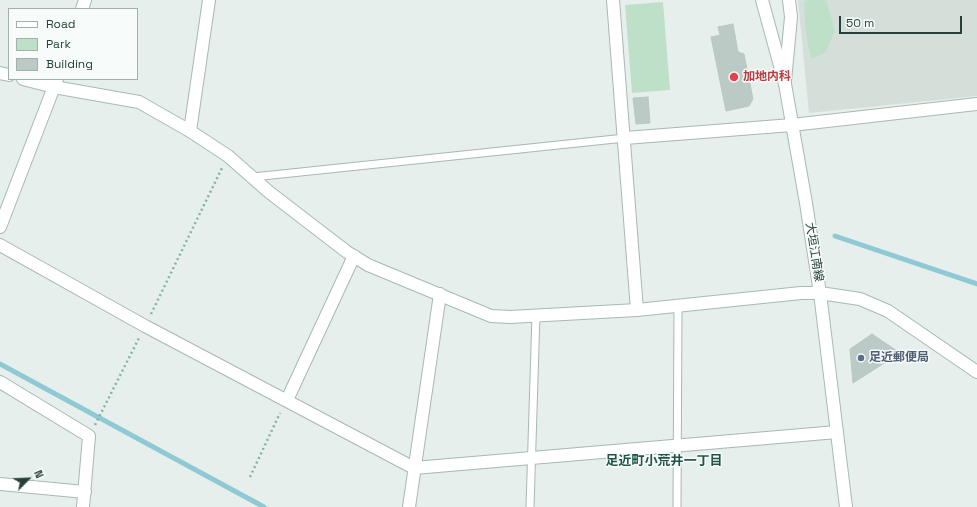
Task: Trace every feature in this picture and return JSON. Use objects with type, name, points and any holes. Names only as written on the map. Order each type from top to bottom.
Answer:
[{"type":"street","points":[[190,131],[209,0]]},
{"type":"street","points":[[613,0],[625,138],[637,310]]},
{"type":"street","name":"大垣江南線","points":[[762,0],[784,84],[820,293],[846,507]]},
{"type":"street","points":[[784,84],[791,18],[789,0]]},
{"type":"street","points":[[30,80],[56,83],[139,102],[190,131],[228,156],[269,192],[368,265],[491,316],[510,317],[536,314],[637,310],[801,293],[820,293],[860,299],[888,311],[977,372]]},
{"type":"street","points":[[0,228],[56,83]]},
{"type":"street","points":[[625,138],[792,125],[977,104]]},
{"type":"street","points":[[0,245],[145,326],[414,468],[837,432]]},
{"type":"street","points":[[287,400],[354,256]]},
{"type":"street","points":[[409,507],[440,294]]},
{"type":"street","points":[[0,382],[89,436],[83,507]]},
{"type":"street","points":[[0,484],[85,492]]},
{"type":"lane","points":[[253,177],[625,138]]},
{"type":"lane","points":[[677,507],[678,305]]},
{"type":"lane","points":[[530,507],[533,457],[536,314]]},
{"type":"path","points":[[89,436],[145,326],[228,156]]},
{"type":"path","points":[[250,477],[287,400]]},
{"type":"shaded area","points":[[798,0],[977,0],[977,96],[809,113]]},
{"type":"green space","points":[[807,0],[824,0],[827,2],[835,31],[826,52],[811,59],[806,34],[804,3]]},
{"type":"green space","points":[[663,2],[670,90],[632,93],[625,5]]},
{"type":"building","name":"加地内科","points":[[733,24],[738,52],[744,54],[753,99],[749,106],[726,111],[711,37],[720,35],[718,27]]},
{"type":"building","points":[[648,97],[650,123],[636,124],[633,98]]},
{"type":"building","points":[[872,334],[900,353],[853,383],[850,349]]},
{"type":"waterway","points":[[835,236],[977,284]]},
{"type":"waterway","points":[[0,364],[264,507]]},
{"type":"place","name":"加地内科","points":[[734,77]]},
{"type":"place","name":"足近郵便局","points":[[861,358]]},
{"type":"district","name":"足近町小荒井一丁目","points":[[664,461]]}]
